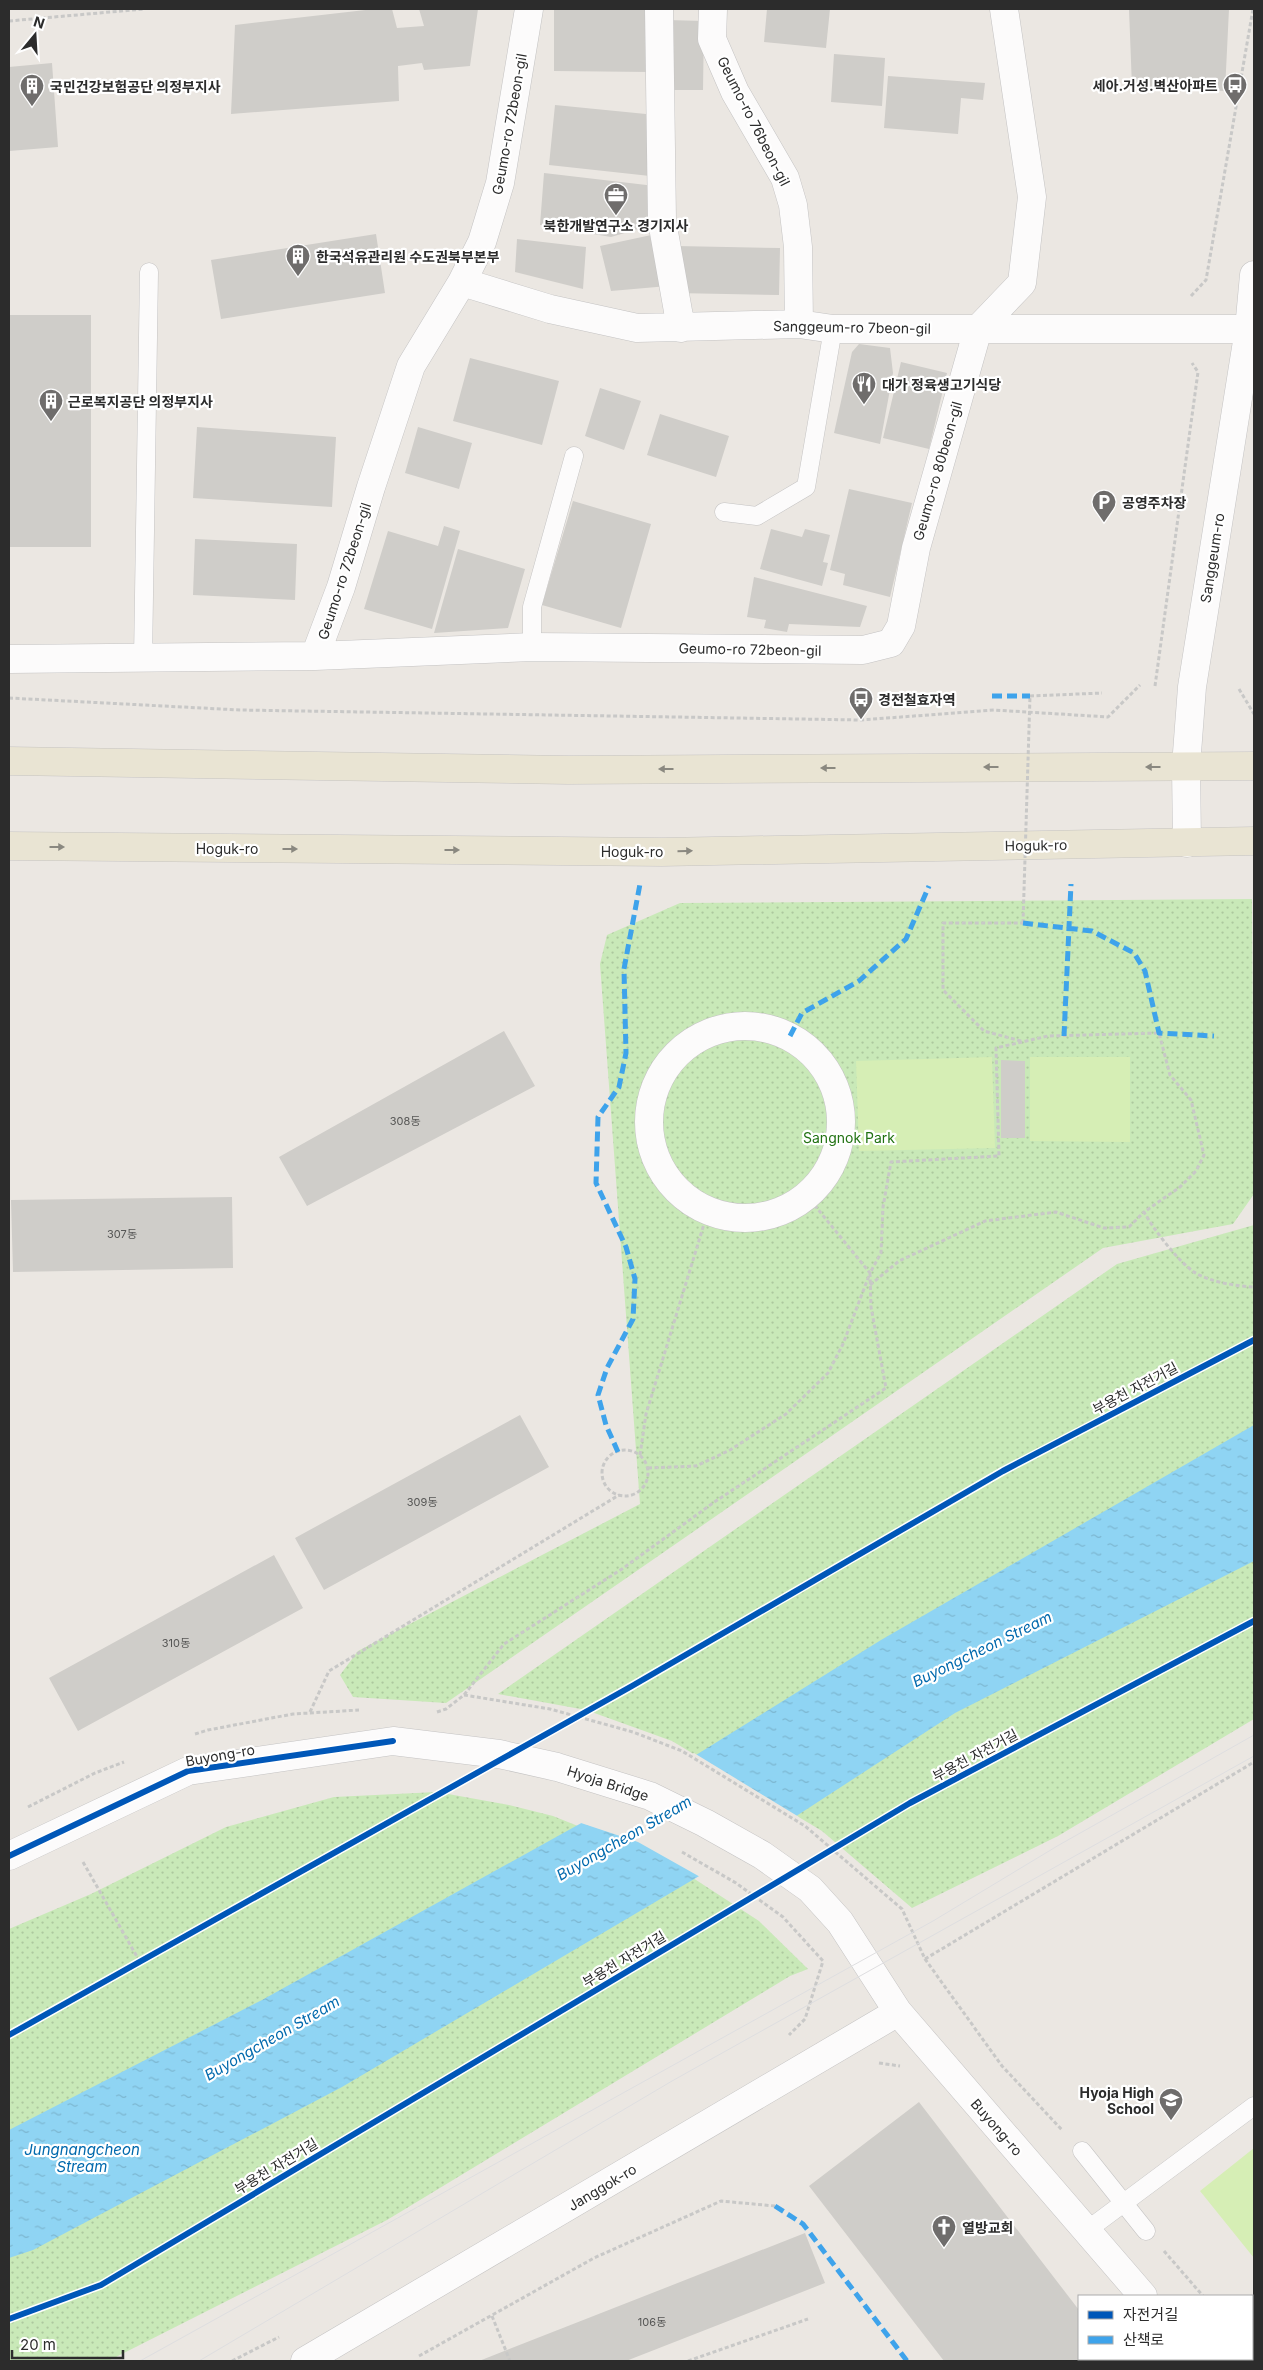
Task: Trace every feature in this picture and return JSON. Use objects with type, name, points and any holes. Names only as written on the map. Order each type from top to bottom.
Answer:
[{"type":"main road","points":[[9,761],[568,770],[1254,766]]},
{"type":"main road","name":"Hoguk-ro","points":[[9,846],[662,852],[1254,842]]},
{"type":"street","name":"Geumo-ro 72beon-gil","points":[[528,9],[500,183],[482,242],[462,282],[411,366],[371,486],[341,587],[315,656],[532,647],[863,650],[891,642],[901,626]]},
{"type":"street","points":[[659,9],[662,220],[681,328]]},
{"type":"street","name":"Geumo-ro 76beon-gil","points":[[713,9],[712,39],[735,92],[785,178],[793,205],[798,247],[799,324]]},
{"type":"street","name":"Geumo-ro 80beon-gil","points":[[901,626],[916,548],[978,329],[1022,283],[1032,197],[1004,9]]},
{"type":"street","name":"Sanggeum-ro","points":[[1187,843],[1186,766],[1192,688],[1249,330],[1254,274]]},
{"type":"street","name":"Sanggeum-ro 7beon-gil","points":[[462,282],[550,309],[637,328],[799,324],[833,329],[1249,330]]},
{"type":"street","points":[[9,660],[143,660],[315,656]]},
{"type":"street","points":[[747,1025],[769,1028],[790,1036],[822,1063],[833,1081],[840,1101],[842,1122],[840,1143],[833,1163],[822,1181],[807,1196],[790,1208],[770,1215],[749,1218],[728,1217],[708,1211],[688,1200],[672,1185],[660,1166],[652,1146],[648,1124],[658,1080],[669,1062],[685,1047],[704,1034],[725,1028],[747,1025]]},
{"type":"street","name":"Buyong-ro","points":[[9,1856],[188,1771],[393,1741]]},
{"type":"street","name":"Hyoja Bridge","points":[[393,1741],[489,1753],[557,1767],[650,1796],[754,1850],[810,1889],[840,1922],[859,1952]]},
{"type":"street","name":"Buyong-ro","points":[[859,1952],[898,2012],[1142,2295]]},
{"type":"street","name":"Janggok-ro","points":[[318,2358],[898,2012]]},
{"type":"lane","points":[[143,660],[149,272]]},
{"type":"lane","points":[[724,512],[757,516],[806,486],[833,329]]},
{"type":"lane","points":[[532,647],[532,607],[574,456]]},
{"type":"lane","points":[[1086,2231],[1254,2106]]},
{"type":"lane","points":[[1082,2151],[1146,2231]]},
{"type":"path","points":[[9,21],[144,9]]},
{"type":"path","points":[[1188,300],[1206,280],[1253,9]]},
{"type":"path","points":[[1154,686],[1198,372],[1190,361]]},
{"type":"path","points":[[9,698],[240,710],[861,720],[994,710],[1108,717],[1140,685]]},
{"type":"path","points":[[1239,689],[1254,714]]},
{"type":"path","points":[[1022,1041],[984,1031],[943,990],[942,923],[1023,924],[1030,696],[1102,694]]},
{"type":"path","points":[[648,1468],[696,1466],[730,1450],[786,1414],[828,1373],[843,1344],[870,1272],[881,1254],[883,1207],[891,1162],[999,1156],[996,1048],[1048,1036],[1159,1034],[1170,1075],[1190,1100],[1198,1125],[1204,1155],[1196,1172],[1180,1187],[1144,1212],[1129,1227],[1104,1228],[1056,1212],[985,1221],[899,1260],[870,1285]]},
{"type":"path","points":[[431,1713],[446,1709],[464,1695],[504,1644],[622,1569],[713,1503],[886,1388],[871,1307],[870,1272],[807,1196]]},
{"type":"path","points":[[640,1455],[625,1450],[612,1455],[606,1460],[603,1466],[603,1481],[612,1492],[619,1495],[634,1495],[641,1490],[648,1476],[648,1468],[640,1455],[646,1414],[708,1211]]},
{"type":"path","points":[[1144,1212],[1154,1230],[1194,1272],[1232,1285],[1254,1287]]},
{"type":"path","points":[[310,1712],[329,1671],[619,1495]]},
{"type":"path","points":[[464,1695],[501,1699],[593,1719],[633,1732],[682,1751],[805,1826],[902,1909],[925,1958],[1002,2066],[1082,2151]]},
{"type":"path","points":[[572,1720],[589,1710]]},
{"type":"path","points":[[208,1730],[310,1712],[368,1711]]},
{"type":"path","points":[[925,1958],[1254,1762]]},
{"type":"path","points":[[674,1847],[736,1883],[783,1917],[823,1961]]},
{"type":"path","points":[[822,1856],[838,1847]]},
{"type":"path","points":[[83,1862],[140,1962]]},
{"type":"path","points":[[746,1902],[763,1891]]},
{"type":"path","points":[[132,1966],[148,1957]]},
{"type":"path","points":[[872,2065],[880,2062],[904,2066]]},
{"type":"path","points":[[419,2356],[594,2258],[721,2201],[775,2206]]},
{"type":"path","points":[[1146,2231],[1202,2295]]},
{"type":"path","points":[[492,2316],[510,2361]]},
{"type":"path","points":[[688,2361],[808,2319]]},
{"type":"green space","name":"Sangnok Park","points":[[1252,899],[1254,1194],[1233,1224],[1103,1248],[446,1703],[353,1697],[340,1675],[358,1651],[640,1504],[600,964],[607,935],[680,903]]},
{"type":"green space","points":[[992,1057],[995,1148],[859,1151],[856,1061]]},
{"type":"green space","points":[[1030,1057],[1130,1057],[1130,1142],[1030,1141]]},
{"type":"green space","points":[[1254,1225],[1254,1719],[1058,1836],[912,1908],[822,1831],[672,1741],[586,1710],[498,1694],[1117,1264]]},
{"type":"green space","points":[[437,1792],[509,1805],[553,1816],[670,1863],[759,1921],[808,1969],[790,1976],[387,2220],[108,2361],[9,2361],[9,1929],[91,1894],[226,1827],[334,1797]]},
{"type":"green space","points":[[1254,2148],[1254,2258],[1200,2191]]},
{"type":"water","name":"Jungnangcheon Stream","points":[[1254,1425],[1254,1561],[955,1713],[750,1846],[342,2087],[33,2250],[9,2258],[9,2130],[262,2000],[630,1796],[881,1640]]},
{"type":"pier","points":[[694,1753],[799,1817],[702,1878],[638,1842],[578,1822]]},
{"type":"building","points":[[374,9],[392,9],[397,28],[424,26],[419,9],[478,9],[470,66],[424,70],[422,63],[398,66],[399,101],[231,114],[235,25]]},
{"type":"building","points":[[554,9],[650,9],[650,72],[554,71]]},
{"type":"building","points":[[767,9],[830,9],[826,48],[764,42]]},
{"type":"building","points":[[1129,9],[1229,9],[1225,91],[1132,87]]},
{"type":"building","points":[[667,20],[704,21],[703,90],[667,90]]},
{"type":"building","points":[[834,54],[885,58],[882,106],[831,102]]},
{"type":"building","name":"국민건강보험공단 의정부지사","points":[[52,63],[58,147],[9,151],[9,67]]},
{"type":"building","points":[[888,76],[985,83],[983,100],[961,98],[958,134],[884,128]]},
{"type":"building","points":[[555,105],[656,115],[650,176],[549,165]]},
{"type":"building","points":[[544,173],[655,186],[652,225],[611,237],[540,225]]},
{"type":"building","name":"한국석유관리원 수도권북부본부","points":[[376,234],[385,293],[221,319],[211,260]]},
{"type":"building","points":[[656,234],[668,286],[611,291],[600,246]]},
{"type":"building","points":[[517,239],[586,247],[583,289],[515,272]]},
{"type":"building","points":[[676,246],[780,248],[779,295],[675,293]]},
{"type":"building","name":"근로복지공단 의정부지사","points":[[9,315],[91,315],[91,547],[9,547]]},
{"type":"building","points":[[859,344],[890,348],[893,373],[880,444],[834,433],[852,352]]},
{"type":"building","points":[[470,358],[559,381],[542,445],[453,421]]},
{"type":"building","points":[[901,362],[947,373],[929,449],[883,438]]},
{"type":"building","points":[[600,388],[641,401],[624,450],[585,436]]},
{"type":"building","points":[[660,414],[729,436],[716,477],[647,455]]},
{"type":"building","points":[[197,427],[336,437],[332,507],[193,498]]},
{"type":"building","points":[[418,427],[472,443],[459,489],[405,473]]},
{"type":"building","points":[[849,489],[912,503],[890,597],[843,585],[845,574],[830,570]]},
{"type":"building","points":[[573,501],[651,524],[621,628],[542,605]]},
{"type":"building","points":[[444,526],[460,531],[432,629],[364,609],[388,531],[438,546]]},
{"type":"building","points":[[771,529],[802,537],[805,529],[830,535],[823,562],[828,563],[822,586],[760,569]]},
{"type":"building","points":[[195,539],[297,544],[295,600],[193,595]]},
{"type":"building","points":[[458,549],[525,569],[508,628],[434,633]]},
{"type":"building","points":[[754,577],[867,606],[860,627],[789,624],[787,632],[764,628],[766,620],[747,617]]},
{"type":"building","points":[[504,1031],[535,1086],[307,1206],[279,1157]]},
{"type":"building","points":[[1001,1060],[1025,1061],[1025,1138],[1001,1138]]},
{"type":"building","points":[[232,1197],[233,1268],[13,1272],[11,1200]]},
{"type":"building","points":[[520,1415],[549,1467],[324,1590],[295,1538]]},
{"type":"building","points":[[274,1555],[303,1608],[78,1731],[49,1678]]},
{"type":"building","name":"열방교회","points":[[919,2102],[1078,2309],[1078,2360],[1119,2361],[944,2361],[809,2186]]},
{"type":"building","points":[[805,2233],[825,2283],[626,2361],[479,2361]]},
{"type":"tram line","points":[[140,2361],[933,1921],[1059,1845],[1254,1735]]},
{"type":"tram line","points":[[199,2361],[672,2081],[1254,1756]]},
{"type":"marked path","points":[[992,696],[1030,696]]},
{"type":"marked path","points":[[618,1452],[606,1425],[598,1395],[607,1368],[633,1319],[635,1279],[626,1247],[596,1183],[598,1117],[619,1087],[626,1053],[624,969],[640,884]]},
{"type":"marked path","points":[[1064,1036],[1071,884]]},
{"type":"marked path","points":[[790,1036],[802,1013],[859,981],[906,939],[929,886]]},
{"type":"marked path","points":[[1023,923],[1092,931],[1134,953],[1145,971],[1159,1033],[1214,1036]]},
{"type":"marked path","points":[[775,2206],[803,2224],[907,2361]]},
{"type":"cycle path","name":"부용천 자전거길","points":[[9,2035],[632,1686],[1003,1471],[1254,1340]]},
{"type":"cycle path","name":"부용천 자전거길","points":[[9,2319],[101,2285],[910,1803],[1254,1621]]},
{"type":"cycle path","points":[[9,1856],[188,1771],[393,1741]]},
{"type":"place","name":"세아.거성.벽산아파트","points":[[1235,106]]},
{"type":"place","name":"국민건강보험공단 의정부지사","points":[[32,107]]},
{"type":"place","name":"북한개발연구소 경기지사","points":[[616,216]]},
{"type":"place","name":"한국석유관리원 수도권북부본부","points":[[298,277]]},
{"type":"place","name":"대가 정육생고기식당","points":[[864,405]]},
{"type":"place","name":"근로복지공단 의정부지사","points":[[51,422]]},
{"type":"place","name":"공영주차장","points":[[1104,523]]},
{"type":"place","name":"경전철효자역","points":[[861,720]]},
{"type":"place","name":"Hyoja High School","points":[[1171,2121]]},
{"type":"place","name":"열방교회","points":[[944,2248]]},
{"type":"water label","name":"Buyongcheon Stream","points":[[982,1649]]},
{"type":"water label","name":"Buyongcheon Stream","points":[[624,1838]]},
{"type":"water label","name":"Buyongcheon Stream","points":[[272,2038]]}]
